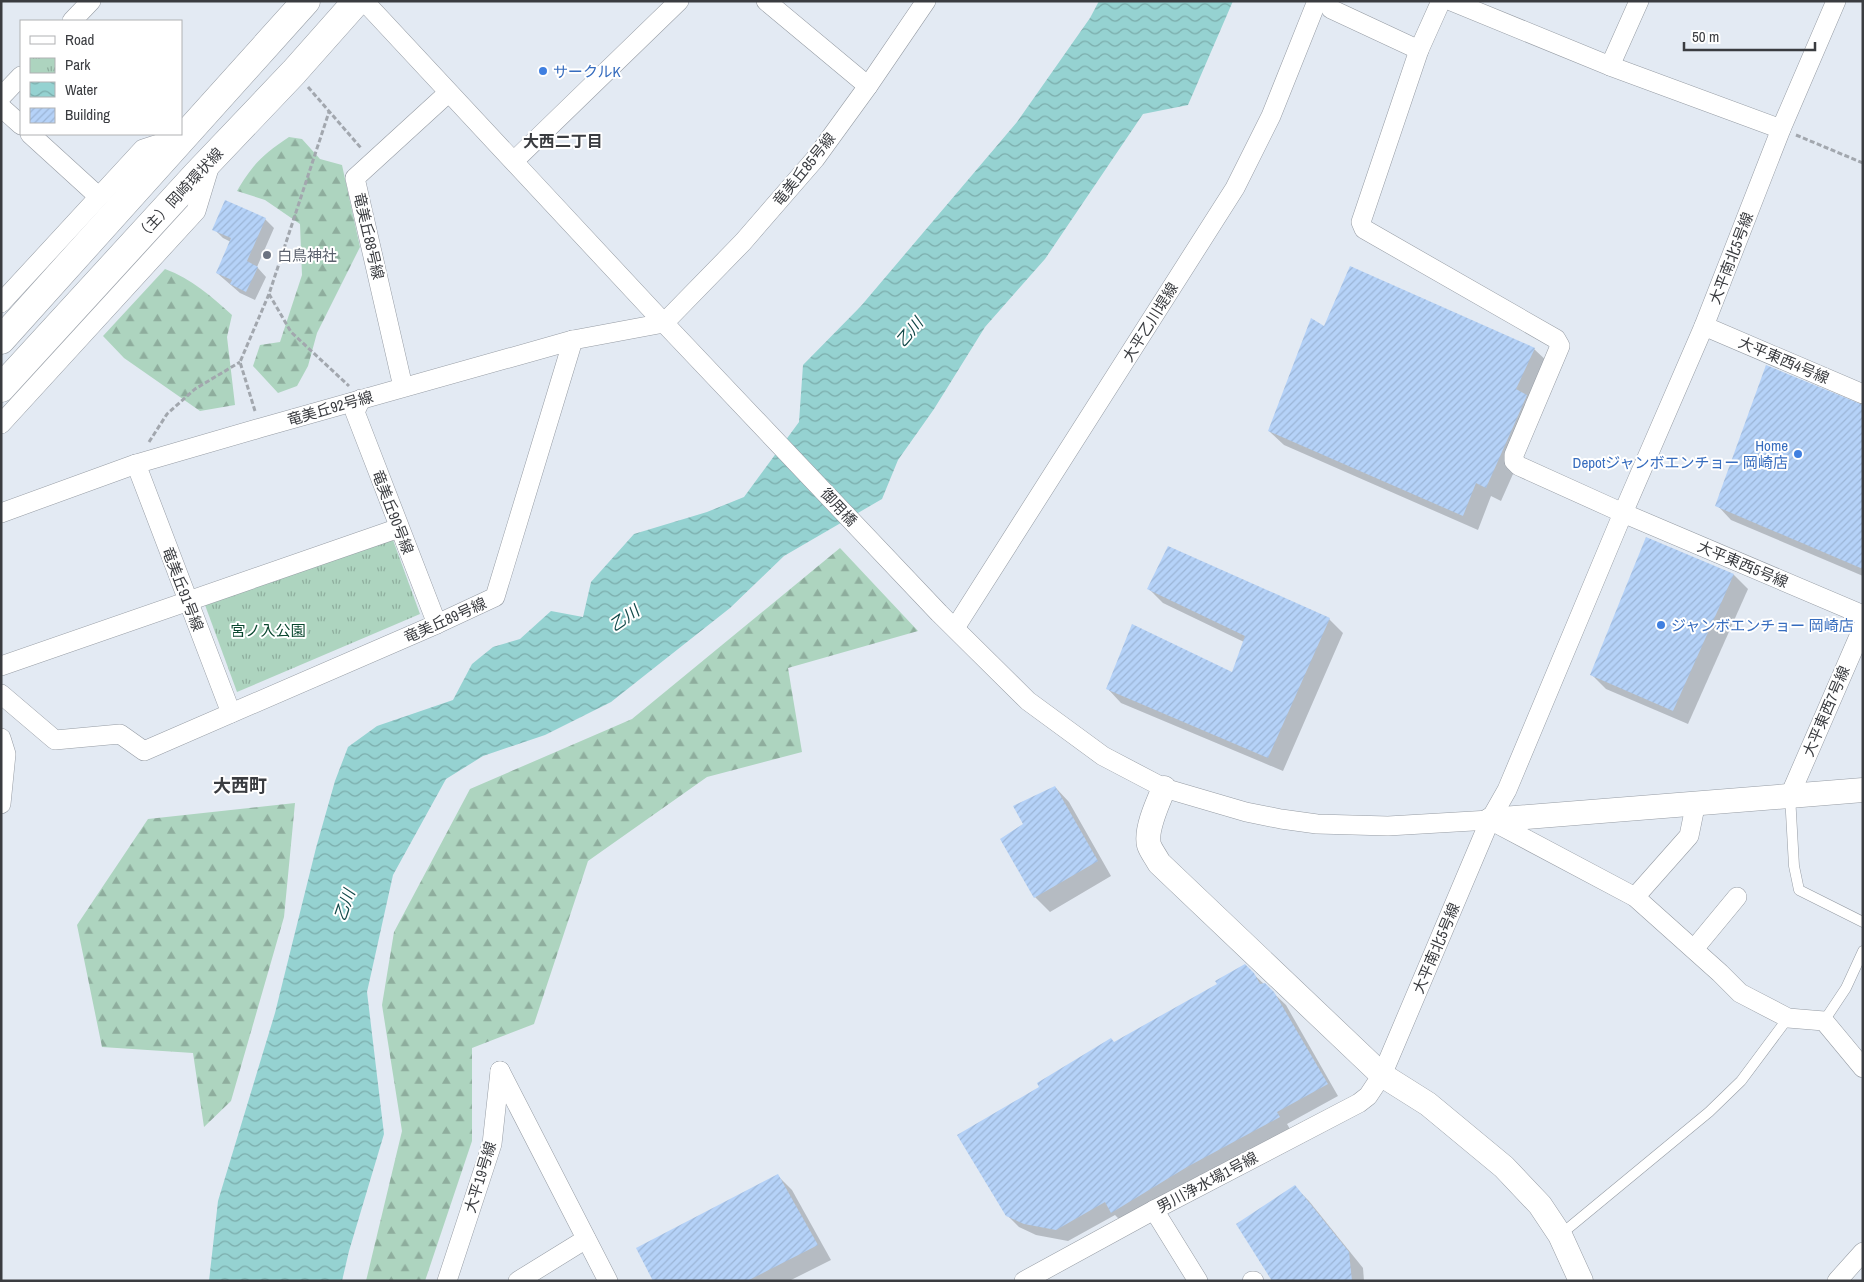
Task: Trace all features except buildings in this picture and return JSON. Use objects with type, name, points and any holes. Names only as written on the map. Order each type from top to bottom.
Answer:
[{"type":"main road","points":[[1,340],[306,1]]},
{"type":"main road","name":"（主）岡崎環状線","points":[[1,388],[212,158],[294,72],[357,1]]},
{"type":"street","points":[[73,20],[91,1]]},
{"type":"street","name":"御用橋","points":[[364,1],[664,323],[955,628],[1028,700],[1104,756],[1164,788],[1246,812],[1316,824],[1388,826],[1490,820]]},
{"type":"street","points":[[514,161],[679,1]]},
{"type":"street","points":[[766,1],[868,86]]},
{"type":"street","name":"竜美丘85号線","points":[[664,323],[743,242],[815,159],[926,1]]},
{"type":"street","points":[[1324,5],[1419,50],[1441,1]]},
{"type":"street","points":[[1451,1],[1610,66],[1781,129]]},
{"type":"street","points":[[1610,66],[1639,1]]},
{"type":"street","name":"大平南北5号線","points":[[1382,1076],[1490,820],[1507,790],[1704,326],[1781,129],[1836,1]]},
{"type":"street","name":"大平乙川堤線","points":[[955,628],[1235,188],[1324,5]]},
{"type":"street","name":"大平東西5号線","points":[[1419,50],[1362,222],[1364,229],[1556,339],[1560,346],[1514,455],[1514,461],[1519,466],[1623,513],[1863,615]]},
{"type":"street","points":[[1,97],[20,77]]},
{"type":"street","name":"竜美丘88号線","points":[[403,387],[355,178],[448,93]]},
{"type":"street","points":[[1,107],[20,125]]},
{"type":"street","points":[[31,135],[98,196]]},
{"type":"street","points":[[1,302],[143,149],[185,135]]},
{"type":"street","points":[[1,424],[196,211],[212,158]]},
{"type":"street","name":"竜美丘92号線","points":[[1,513],[136,464],[361,399],[572,340],[664,323]]},
{"type":"street","name":"大平東西4号線","points":[[1704,326],[1863,394]]},
{"type":"street","name":"竜美丘89号線","points":[[2,697],[55,740],[120,734],[144,751],[495,597],[572,340]]},
{"type":"street","name":"竜美丘90号線","points":[[361,399],[355,412],[437,624]]},
{"type":"street","name":"竜美丘91号線","points":[[136,464],[230,713]]},
{"type":"street","points":[[1,666],[399,528]]},
{"type":"street","name":"大平東西7号線","points":[[1790,795],[1863,627]]},
{"type":"street","points":[[1,738],[6,754],[1,804]]},
{"type":"street","points":[[1164,788],[1152,821],[1148,839],[1149,846],[1159,863],[1382,1076],[1428,1104],[1504,1167],[1540,1205],[1560,1236],[1581,1281]]},
{"type":"street","points":[[1490,820],[1863,790]]},
{"type":"street","points":[[1635,897],[1689,836],[1696,802]]},
{"type":"street","points":[[1490,820],[1635,897],[1740,993],[1788,1018],[1824,1021],[1863,1068]]},
{"type":"street","points":[[1694,949],[1737,897]]},
{"type":"street","name":"大平19号線","points":[[447,1281],[492,1144],[500,1071],[586,1239]]},
{"type":"street","name":"男川浄水場1号線","points":[[1024,1281],[1154,1210],[1359,1103],[1368,1096],[1382,1076]]},
{"type":"street","points":[[1154,1210],[1198,1281]]},
{"type":"street","points":[[518,1281],[586,1239],[608,1281]]},
{"type":"street","points":[[1837,1281],[1863,1252]]},
{"type":"lane","points":[[1790,795],[1794,866],[1799,890],[1863,922]]},
{"type":"lane","points":[[1824,1021],[1846,988],[1863,951]]},
{"type":"lane","points":[[1560,1236],[1709,1112],[1734,1087],[1788,1018]]},
{"type":"path","points":[[294,72],[374,161]]},
{"type":"path","points":[[136,464],[167,414],[195,389],[240,362],[269,294],[329,112]]},
{"type":"path","points":[[1781,129],[1863,163]]},
{"type":"path","points":[[269,294],[291,332],[361,399]]},
{"type":"path","points":[[240,362],[260,428]]},
{"type":"green space","points":[[289,137],[302,139],[320,159],[342,165],[360,247],[317,333],[308,366],[297,386],[278,393],[253,366],[260,345],[280,342],[302,275],[300,224],[265,200],[237,191],[259,161]]},
{"type":"green space","points":[[165,269],[193,283],[232,315],[227,337],[235,405],[200,411],[124,358],[103,336]]},
{"type":"green space","name":"宮ノ入公園","points":[[393,540],[420,614],[237,692],[205,605]]},
{"type":"green space","points":[[840,548],[918,631],[788,668],[802,752],[707,777],[588,861],[534,1024],[472,1048],[472,1141],[425,1281],[366,1281],[402,1131],[382,1005],[394,932],[470,789],[632,719]]},
{"type":"green space","points":[[295,803],[284,917],[231,1101],[204,1127],[193,1053],[102,1047],[77,925],[148,819]]},
{"type":"water","name":"乙川","points":[[1099,1],[1233,1],[1188,105],[1143,114],[1045,259],[985,327],[934,409],[898,460],[882,499],[784,556],[730,608],[611,702],[545,735],[483,756],[446,779],[393,875],[367,992],[384,1134],[349,1251],[342,1281],[209,1281],[218,1201],[275,1013],[316,848],[335,781],[348,747],[377,726],[453,700],[472,664],[493,647],[520,639],[551,611],[583,617],[591,582],[634,534],[707,512],[744,497],[799,422],[803,365],[861,306],[1017,122],[1090,18]]},
{"type":"place","name":"サークルK","points":[[543,71]]},
{"type":"place","name":"白鳥神社","points":[[267,255]]},
{"type":"place","name":"Home Depotジャンボエンチョー 岡崎店","points":[[1798,454]]},
{"type":"place","name":"ジャンボエンチョー 岡崎店","points":[[1661,625]]},
{"type":"district","name":"大西二丁目","points":[[563,141]]},
{"type":"district","name":"大西町","points":[[240,785]]}]
